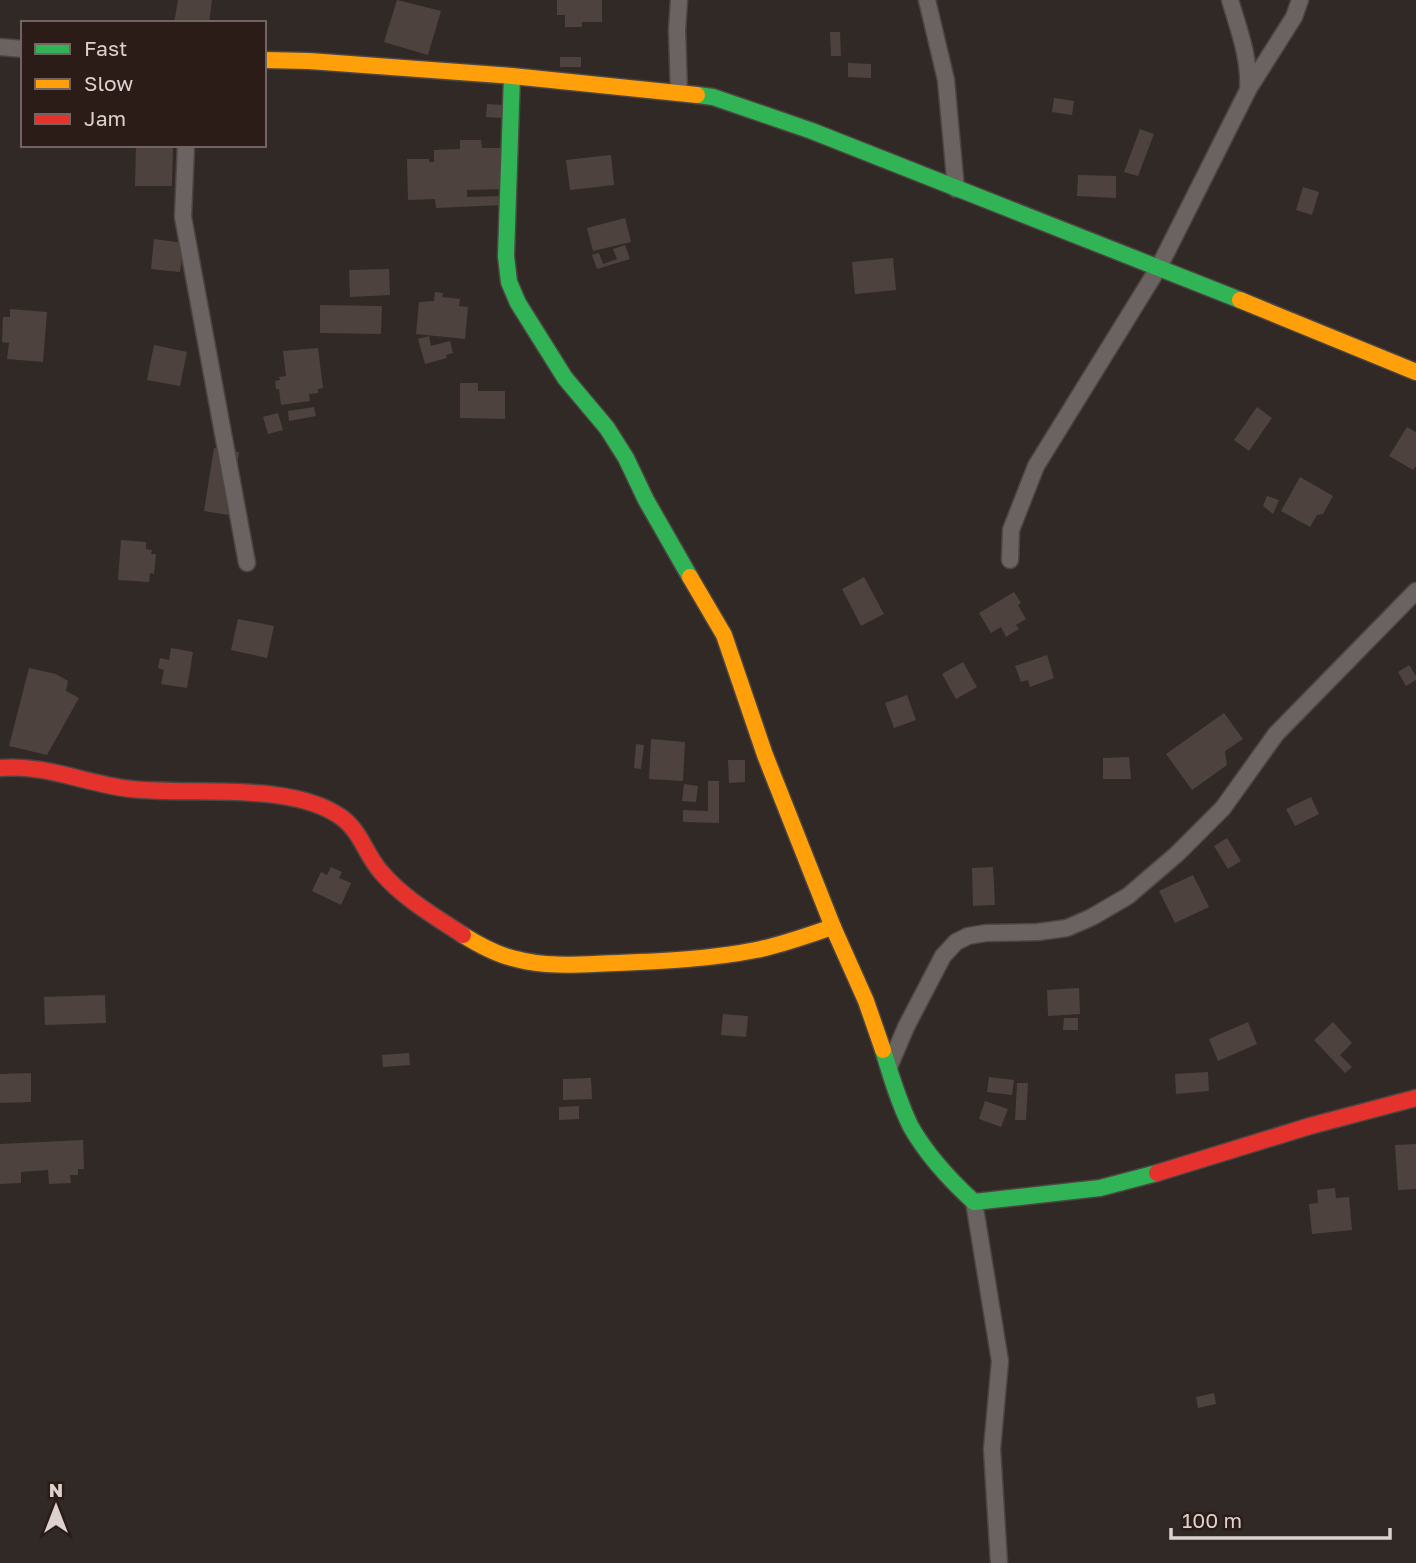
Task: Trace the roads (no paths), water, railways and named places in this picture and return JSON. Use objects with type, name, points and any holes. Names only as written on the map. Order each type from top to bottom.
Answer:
[{"type":"street","points":[[679,0],[679,93]]},
{"type":"street","points":[[927,0],[946,80],[956,189]]},
{"type":"street","points":[[1230,0],[1249,71],[1248,90]]},
{"type":"street","points":[[1010,561],[1011,530],[1036,466],[1159,267],[1248,90],[1294,17],[1300,0]]},
{"type":"street","points":[[0,47],[21,49]]},
{"type":"street","points":[[266,60],[512,76],[713,97],[812,131],[1159,267],[1416,372]]},
{"type":"street","points":[[512,76],[506,212],[509,282],[518,303],[565,378],[607,428],[626,458],[646,500],[724,635],[770,767],[833,927],[866,1001],[898,1096],[912,1128],[952,1182],[974,1202],[1000,1361],[992,1449],[999,1563]]},
{"type":"street","points":[[186,147],[183,217],[247,563]]},
{"type":"street","points":[[889,1067],[906,1027],[943,956],[956,942],[977,934],[1067,928],[1128,896],[1177,854],[1223,808],[1276,734],[1416,591]]},
{"type":"street","points":[[0,768],[24,765],[126,788],[165,793],[278,797],[300,800],[330,810],[355,828],[374,864],[390,883],[428,911],[474,940],[512,958],[542,964],[582,965],[682,960],[757,950],[833,927]]},
{"type":"street","points":[[974,1202],[1100,1188],[1193,1164],[1310,1126],[1416,1098]]}]
